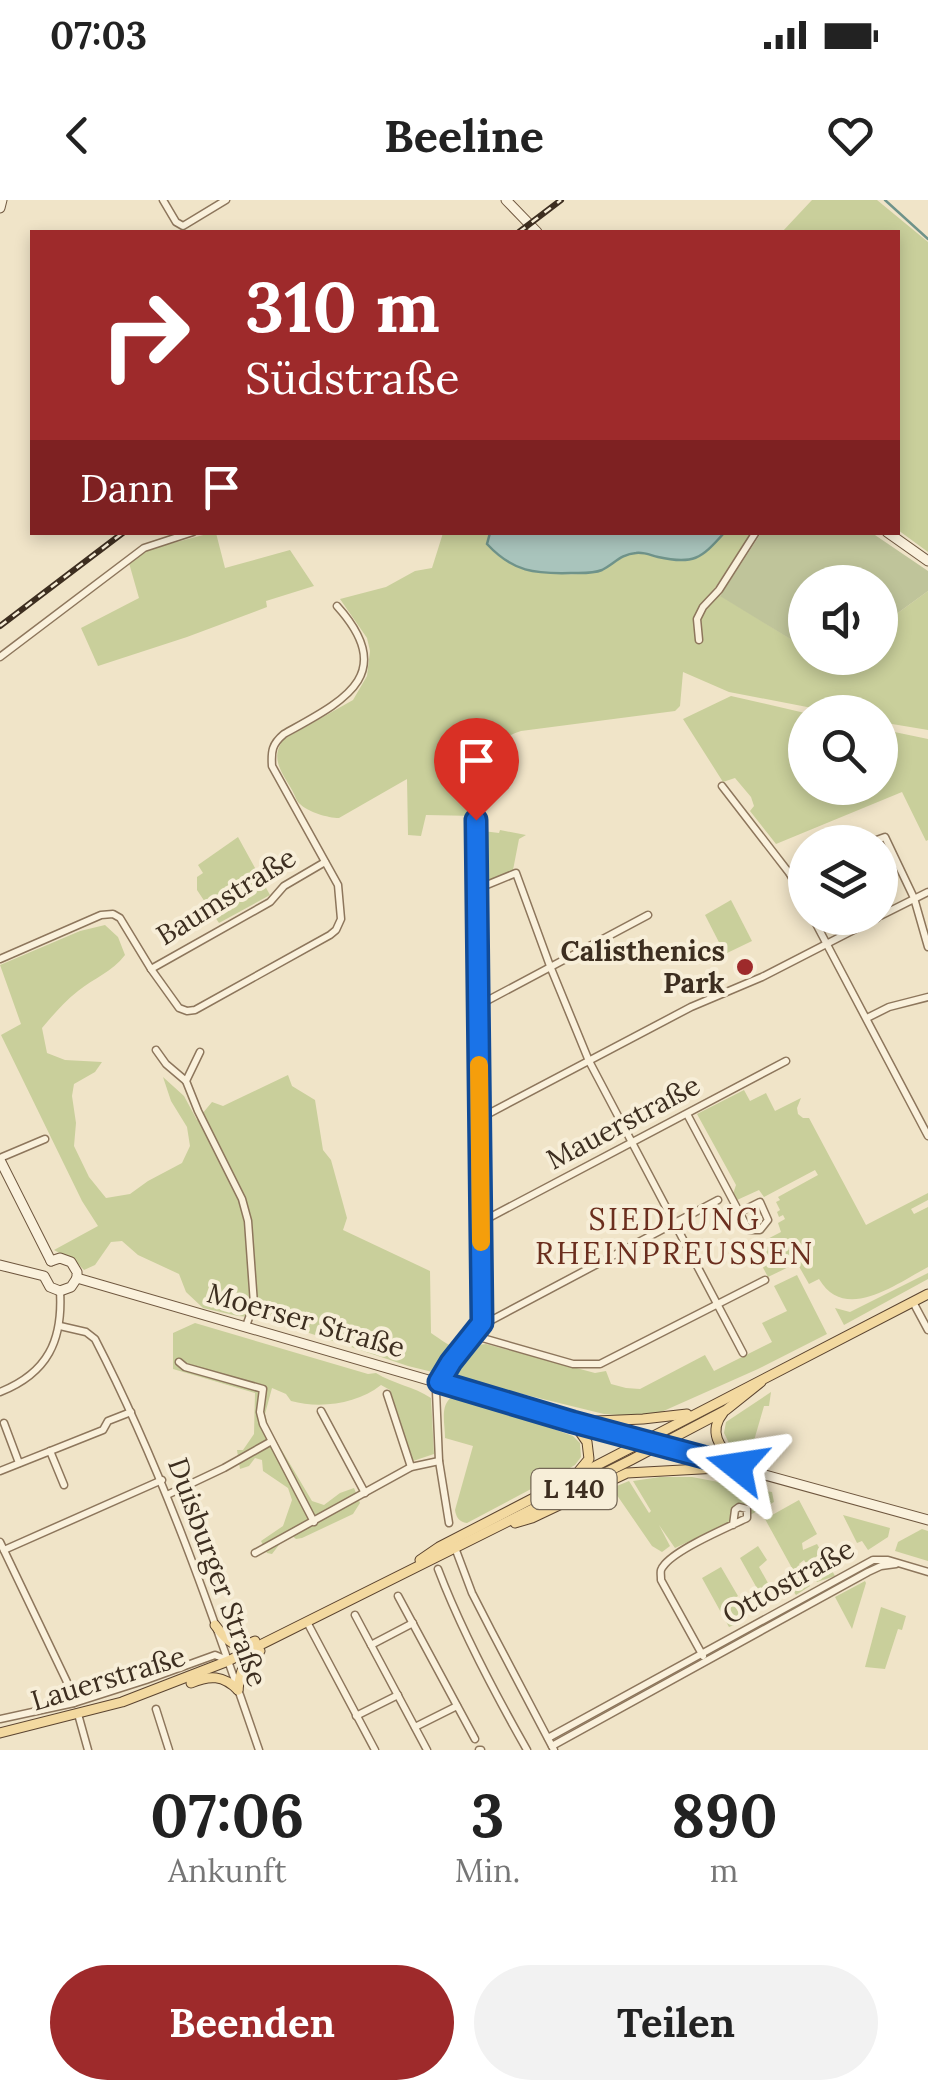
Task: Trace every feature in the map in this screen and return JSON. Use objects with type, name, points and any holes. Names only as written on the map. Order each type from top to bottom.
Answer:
[{"type":"main road","points":[[0,208],[2,200]]},
{"type":"main road","points":[[506,200],[535,230]]},
{"type":"main road","points":[[891,535],[928,561]]},
{"type":"main road","points":[[0,1159],[51,1261],[44,1276],[50,1287],[60,1291],[71,1287],[77,1278]]},
{"type":"main road","name":"Moerser Straße","points":[[51,1261],[60,1258],[71,1262],[77,1278],[928,1520]]},
{"type":"main road","points":[[0,1264],[44,1276]]},
{"type":"main road","name":"L 140","points":[[642,1440],[928,1294]]},
{"type":"main road","name":"L 140","points":[[659,1445],[726,1410],[760,1382]]},
{"type":"main road","points":[[726,1410],[717,1420],[716,1439],[737,1466]]},
{"type":"main road","points":[[573,1422],[695,1413]]},
{"type":"main road","points":[[566,1482],[589,1459],[587,1442],[573,1422]]},
{"type":"main road","name":"Lauerstraße","points":[[0,1733],[164,1687],[228,1660],[397,1576],[642,1440]]},
{"type":"main road","name":"Lauerstraße","points":[[454,1544],[488,1532],[659,1445]]},
{"type":"main road","points":[[488,1532],[532,1518],[627,1473],[737,1466]]},
{"type":"main road","points":[[215,1625],[227,1641],[238,1646],[282,1628],[290,1630],[286,1637],[248,1659],[239,1676],[238,1690]]},
{"type":"main road","points":[[164,1687],[174,1689],[215,1677],[238,1690]]},
{"type":"street","points":[[163,200],[182,226],[226,200]]},
{"type":"street","points":[[0,657],[144,548],[184,535]]},
{"type":"street","points":[[699,640],[697,619],[703,607],[719,590],[754,535]]},
{"type":"street","name":"Baumstraße","points":[[0,959],[102,915],[113,914],[120,918],[179,1008],[187,1012],[336,930],[341,919],[338,886],[272,766],[271,752],[284,734],[343,700],[354,688],[362,670],[362,650],[356,631],[337,606]]},
{"type":"street","points":[[722,786],[788,871]]},
{"type":"street","points":[[450,1524],[439,1461],[436,1391],[482,1323],[476,816]]},
{"type":"street","name":"Baumstraße","points":[[151,969],[270,902],[284,886],[325,862]]},
{"type":"street","points":[[898,863],[914,898],[928,947]]},
{"type":"street","points":[[477,889],[516,873],[589,1061],[743,1354]]},
{"type":"street","points":[[898,907],[928,892]]},
{"type":"street","points":[[479,1005],[648,915]]},
{"type":"street","points":[[821,935],[928,1136]]},
{"type":"street","points":[[480,1114],[488,1114],[692,1007],[844,935]]},
{"type":"street","points":[[867,1018],[888,1007],[928,997]]},
{"type":"street","points":[[156,1050],[186,1081],[242,1199],[248,1221],[254,1292],[246,1326]]},
{"type":"street","points":[[186,1081],[200,1052]]},
{"type":"street","name":"Mauerstraße","points":[[481,1222],[786,1062]]},
{"type":"street","points":[[687,1114],[740,1212],[750,1230],[756,1232],[766,1226],[767,1214],[760,1202],[740,1212]]},
{"type":"street","points":[[0,1159],[44,1138]]},
{"type":"street","points":[[482,1323],[718,1200]]},
{"type":"street","points":[[472,1335],[574,1364],[600,1364],[765,1280]]},
{"type":"street","points":[[0,1392],[37,1368],[55,1344],[60,1326],[60,1291]]},
{"type":"street","points":[[913,1302],[928,1330]]},
{"type":"street","name":"Duisburger Straße","points":[[60,1326],[86,1332],[96,1339],[131,1412],[162,1480],[259,1750]]},
{"type":"street","points":[[179,1362],[184,1367],[263,1389],[260,1412],[270,1442],[314,1522]]},
{"type":"street","points":[[387,1394],[411,1467]]},
{"type":"street","points":[[321,1411],[364,1493]]},
{"type":"street","points":[[0,1471],[103,1430],[108,1421],[131,1412]]},
{"type":"street","points":[[4,1423],[19,1464]]},
{"type":"street","points":[[167,1495],[270,1442]]},
{"type":"street","points":[[50,1452],[64,1485]]},
{"type":"street","points":[[256,1553],[411,1467],[439,1461]]},
{"type":"street","points":[[4,1550],[162,1480]]},
{"type":"street","name":"Ottostraße","points":[[703,1658],[660,1572],[677,1555],[732,1525]]},
{"type":"street","points":[[0,1542],[74,1703]]},
{"type":"street","points":[[454,1544],[492,1632],[553,1748]]},
{"type":"street","name":"Ottostraße","points":[[548,1738],[881,1566],[898,1564],[928,1572]]},
{"type":"street","points":[[438,1569],[468,1638],[526,1750]]},
{"type":"street","points":[[398,1596],[478,1746]]},
{"type":"street","points":[[355,1616],[427,1750]]},
{"type":"street","points":[[307,1622],[374,1750]]},
{"type":"street","points":[[371,1645],[413,1623]]},
{"type":"street","name":"Lauerstraße","points":[[214,1655],[218,1643],[215,1625]]},
{"type":"street","name":"Lauerstraße","points":[[0,1718],[74,1703],[214,1655],[228,1660]]},
{"type":"street","name":"Ottostraße","points":[[553,1748],[703,1658]]},
{"type":"street","points":[[356,1716],[398,1695]]},
{"type":"street","points":[[415,1727],[457,1706]]},
{"type":"street","points":[[156,1709],[170,1750]]},
{"type":"street","points":[[78,1714],[88,1750]]},
{"type":"green space","points":[[812,200],[877,200],[928,242],[928,552],[900,531],[900,230],[784,230]]},
{"type":"green space","points":[[217,535],[225,568],[290,550],[314,586],[266,601],[267,607],[187,637],[98,666],[81,628],[139,598],[129,563],[146,550]]},
{"type":"green space","points":[[442,535],[489,535],[487,544],[514,564],[538,571],[576,574],[603,569],[635,552],[686,559],[702,553],[722,535],[750,535],[713,591],[788,637],[788,675],[898,675],[898,613],[928,591],[928,730],[898,725],[898,695],[788,695],[788,703],[729,692],[683,672],[680,706],[675,711],[521,731],[508,737],[491,754],[476,816],[426,815],[421,836],[408,835],[407,779],[339,818],[308,810],[297,801],[281,771],[278,752],[284,739],[353,700],[367,676],[367,638],[340,599],[386,587],[415,571],[432,568]]},
{"type":"green space","points":[[760,535],[875,535],[928,571],[928,591],[898,613],[898,565],[788,565],[788,638],[720,596]]},
{"type":"green space","points":[[731,696],[788,709],[788,805],[870,805],[822,825],[788,825],[788,839],[776,844],[750,811],[754,806],[751,797],[735,778],[723,782],[683,719]]},
{"type":"green space","points":[[898,733],[928,739],[928,840],[902,792],[898,794]]},
{"type":"green space","points":[[483,831],[526,835],[519,839],[513,870],[483,884]]},
{"type":"green space","points":[[238,837],[270,895],[219,923],[197,890],[197,877],[203,873],[198,865]]},
{"type":"green space","points":[[731,900],[752,941],[725,954],[705,915]]},
{"type":"green space","points":[[105,925],[118,937],[125,955],[73,995],[42,1028],[47,1053],[65,1060],[102,1062],[95,1072],[74,1084],[72,1096],[74,1146],[89,1177],[106,1198],[130,1194],[182,1163],[190,1146],[187,1127],[171,1101],[163,1077],[184,1096],[197,1120],[212,1102],[223,1106],[288,1075],[292,1086],[315,1100],[323,1150],[331,1160],[347,1218],[343,1230],[430,1271],[431,1333],[449,1345],[464,1349],[486,1344],[595,1373],[606,1371],[611,1384],[640,1389],[705,1355],[714,1371],[772,1342],[762,1323],[787,1311],[774,1286],[797,1275],[827,1334],[659,1413],[604,1414],[408,1366],[264,1318],[203,1308],[186,1292],[179,1274],[138,1255],[122,1241],[111,1242],[95,1265],[84,1270],[54,1250],[98,1226],[1,1035],[21,1024],[0,965],[80,931]]},
{"type":"green space","points":[[744,1090],[750,1101],[766,1093],[775,1111],[801,1098],[798,1114],[809,1118],[866,1225],[928,1193],[928,1200],[911,1209],[914,1214],[928,1207],[928,1267],[886,1290],[856,1299],[830,1292],[819,1279],[809,1284],[797,1263],[768,1277],[752,1247],[781,1232],[778,1223],[785,1219],[777,1212],[778,1197],[818,1175],[815,1170],[764,1197],[759,1190],[737,1200],[733,1194],[736,1185],[697,1114]]},
{"type":"green space","points":[[928,1273],[928,1279],[844,1325],[835,1308],[850,1312]]},
{"type":"green space","points":[[195,1323],[368,1374],[376,1373],[424,1394],[431,1398],[434,1454],[413,1461],[390,1390],[381,1385],[350,1401],[326,1404],[291,1401],[272,1388],[265,1414],[268,1427],[312,1501],[324,1505],[354,1488],[360,1503],[353,1514],[302,1538],[291,1535],[272,1554],[267,1553],[261,1541],[283,1526],[292,1500],[288,1488],[263,1471],[262,1460],[255,1458],[240,1469],[237,1450],[243,1450],[254,1434],[255,1393],[173,1369],[173,1333]]},
{"type":"green space","points":[[771,1392],[753,1444],[756,1452],[729,1443],[724,1433],[726,1422]]},
{"type":"green space","points":[[454,1396],[573,1436],[580,1443],[581,1457],[561,1473],[467,1523],[462,1522],[455,1510],[473,1446],[445,1438],[446,1403]]},
{"type":"green space","points":[[692,1477],[772,1492],[774,1502],[750,1515],[748,1506],[738,1504],[730,1522],[675,1548],[659,1525],[670,1546],[662,1552],[652,1546],[612,1488],[629,1481],[649,1513],[633,1481]]},
{"type":"green space","points":[[799,1500],[817,1534],[802,1543],[803,1550],[817,1544],[835,1576],[817,1582],[804,1560],[799,1564],[810,1586],[796,1595],[791,1588],[798,1584],[798,1579],[765,1519]]},
{"type":"green space","points":[[843,1515],[890,1528],[888,1537],[868,1550],[862,1541],[857,1543]]},
{"type":"green space","points":[[922,1529],[928,1531],[928,1561],[895,1551],[898,1542]]},
{"type":"green space","points":[[758,1546],[767,1560],[759,1567],[773,1592],[763,1599],[740,1558]]},
{"type":"green space","points":[[721,1567],[738,1596],[733,1599],[742,1622],[729,1627],[702,1578]]},
{"type":"green space","points":[[866,1583],[852,1629],[835,1597]]},
{"type":"green space","points":[[881,1607],[906,1616],[885,1669],[865,1667]]},
{"type":"water","points":[[489,535],[721,535],[696,558],[680,560],[636,553],[602,570],[583,573],[535,572],[516,566],[487,544]]},
{"type":"waterway","points":[[885,200],[928,239]]},
{"type":"railway","points":[[522,230],[561,200]]},
{"type":"railway","points":[[0,626],[120,535]]},
{"type":"slow traffic","points":[[479,1065],[481,1242]]},
{"type":"place","name":"Calisthenics Park","points":[[745,967]]},
{"type":"district","name":"SIEDLUNG RHEINPREUSSEN","points":[[675,1236]]},
{"type":"route","points":[[476,820],[482,1323],[439,1382],[737,1466]]}]
